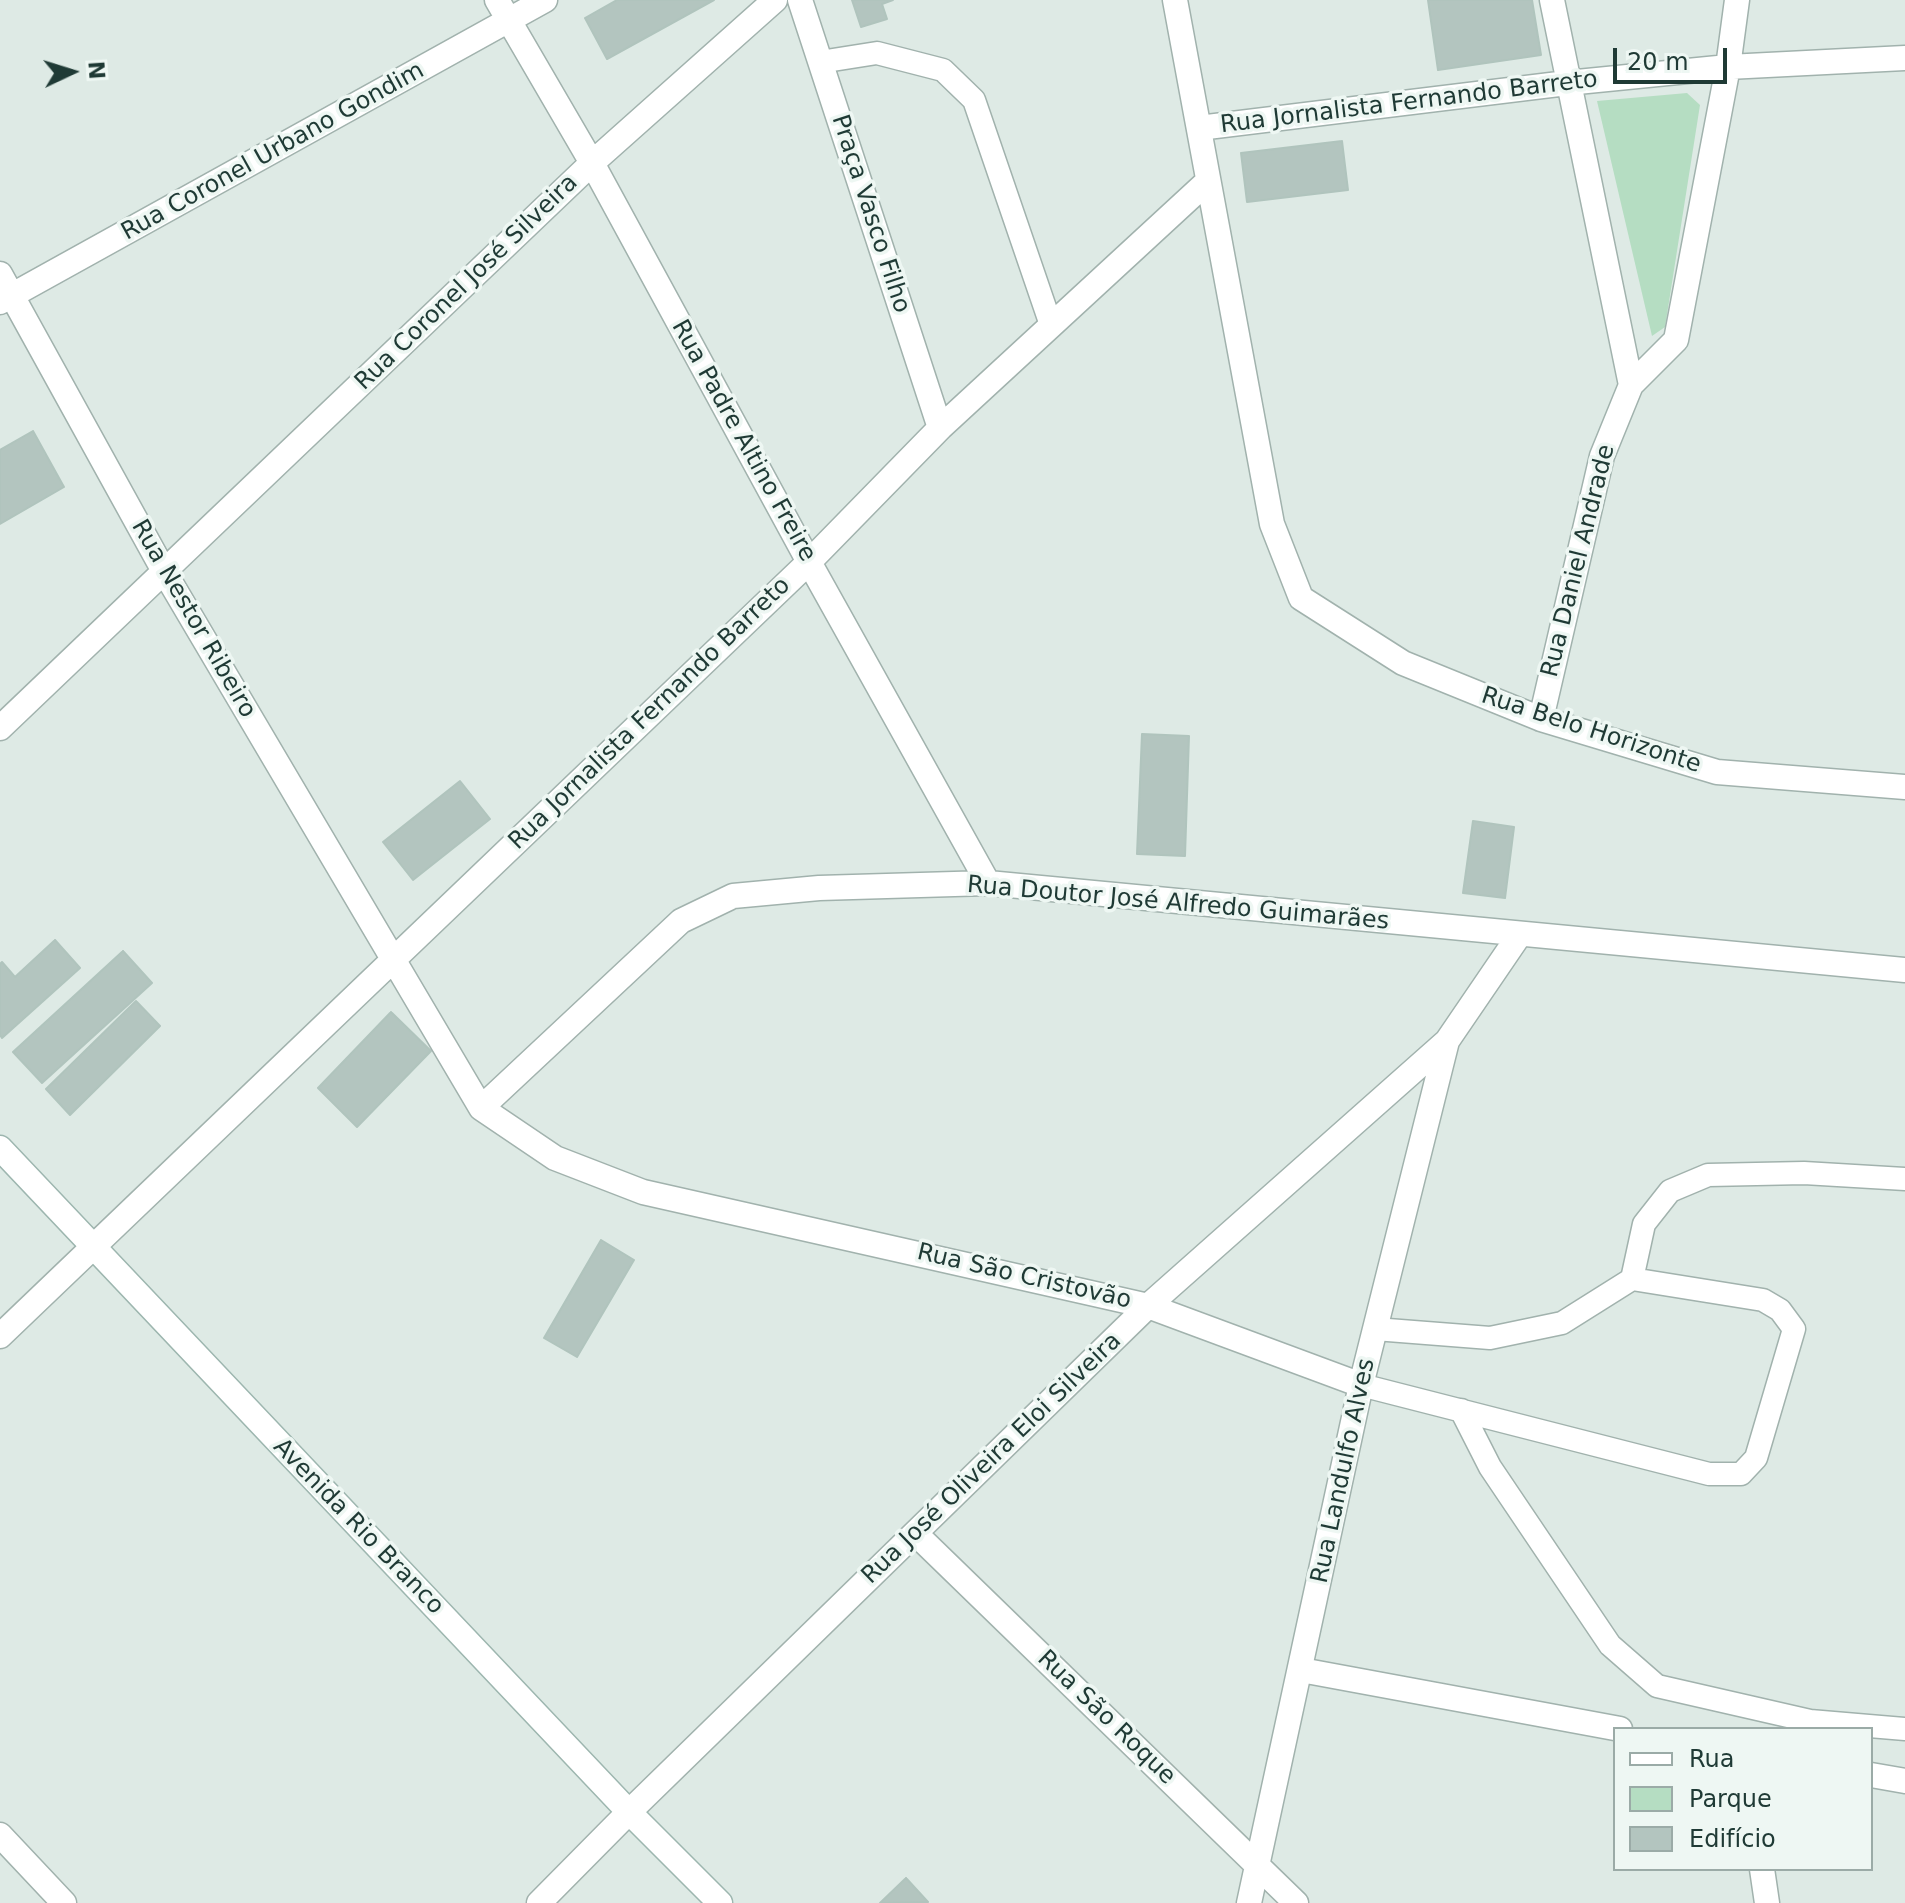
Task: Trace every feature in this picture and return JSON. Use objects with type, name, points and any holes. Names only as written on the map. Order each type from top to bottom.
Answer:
[{"type":"street","name":"Rua Coronel Urbano Gondim","points":[[4,291],[503,10],[545,0]]},
{"type":"street","name":"Rua Coronel José Silveira","points":[[0,728],[592,163],[775,0]]},
{"type":"street","name":"Praça Vasco Filho","points":[[800,0],[940,428]]},
{"type":"street","points":[[1175,0],[1208,181]]},
{"type":"street","points":[[1552,0],[1631,385]]},
{"type":"street","name":"Rua Daniel Andrade","points":[[1541,719],[1602,456],[1631,385],[1676,340],[1728,67],[1737,0]]},
{"type":"street","name":"Rua Padre Altino Freire","points":[[503,10],[592,163],[988,883]]},
{"type":"street","name":"Rua Jornalista Fernando Barreto","points":[[1199,128],[1567,83],[1728,67],[1905,58]]},
{"type":"street","name":"Rua Jornalista Fernando Barreto","points":[[0,1336],[809,562],[940,428],[1208,181]]},
{"type":"street","name":"Rua Belo Horizonte","points":[[1208,181],[1272,524],[1301,598],[1403,663],[1541,719],[1717,772],[1905,787]]},
{"type":"street","name":"Rua Nestor Ribeiro","points":[[4,291],[392,961]]},
{"type":"street","name":"Rua Doutor José Alfredo Guimarães","points":[[481,1108],[681,921],[733,896],[819,888],[988,883],[1905,970]]},
{"type":"street","name":"Rua José Oliveira Eloi Silveira","points":[[539,1903],[1148,1306],[1447,1041],[1520,934]]},
{"type":"street","name":"Rua São Cristovão","points":[[392,961],[481,1108],[555,1158],[643,1192],[1148,1306],[1361,1385]]},
{"type":"street","name":"Rua Landulfo Alves","points":[[1249,1903],[1361,1385],[1447,1041]]},
{"type":"street","name":"Avenida Rio Branco","points":[[0,1148],[629,1812],[720,1903]]},
{"type":"street","name":"Rua São Roque","points":[[916,1534],[1296,1903]]},
{"type":"street","points":[[1301,1670],[1613,1728]]},
{"type":"street","points":[[1873,1775],[1905,1781]]},
{"type":"street","points":[[0,1835],[64,1903]]},
{"type":"street","points":[[1762,1871],[1767,1903]]},
{"type":"lane","points":[[820,62],[877,53],[943,70],[974,100],[1051,325]]},
{"type":"lane","points":[[1375,1329],[1490,1338],[1562,1323],[1632,1279],[1644,1224],[1670,1191],[1708,1175],[1804,1173],[1905,1179]]},
{"type":"lane","name":"Rua São Cristovão","points":[[1361,1385],[1709,1474],[1741,1474],[1756,1458],[1794,1329],[1780,1310],[1763,1300],[1632,1279]]},
{"type":"lane","points":[[1461,1410],[1490,1467],[1610,1645],[1657,1686],[1810,1721],[1905,1729]]},
{"type":"green space","points":[[1687,93],[1700,105],[1665,327],[1652,336],[1597,101]]},
{"type":"building","points":[[617,0],[714,0],[607,59],[585,18]]},
{"type":"building","points":[[852,0],[893,0],[882,4],[887,19],[861,27]]},
{"type":"building","points":[[1428,0],[1532,0],[1541,55],[1438,70]]},
{"type":"building","points":[[1342,141],[1348,190],[1247,202],[1241,153]]},
{"type":"building","points":[[33,431],[64,487],[0,524],[0,450]]},
{"type":"building","points":[[1142,734],[1189,736],[1185,856],[1137,854]]},
{"type":"building","points":[[460,781],[490,819],[413,880],[383,842]]},
{"type":"building","points":[[1473,821],[1514,827],[1505,898],[1463,893]]},
{"type":"building","points":[[55,940],[80,968],[2,1038],[0,964],[2,962],[15,977]]},
{"type":"building","points":[[123,951],[152,983],[42,1083],[13,1052]]},
{"type":"building","points":[[136,1001],[160,1026],[70,1115],[46,1089]]},
{"type":"building","points":[[391,1012],[431,1051],[357,1127],[318,1088]]},
{"type":"building","points":[[601,1240],[634,1260],[577,1357],[544,1338]]},
{"type":"building","points":[[906,1878],[928,1902],[880,1903]]}]
